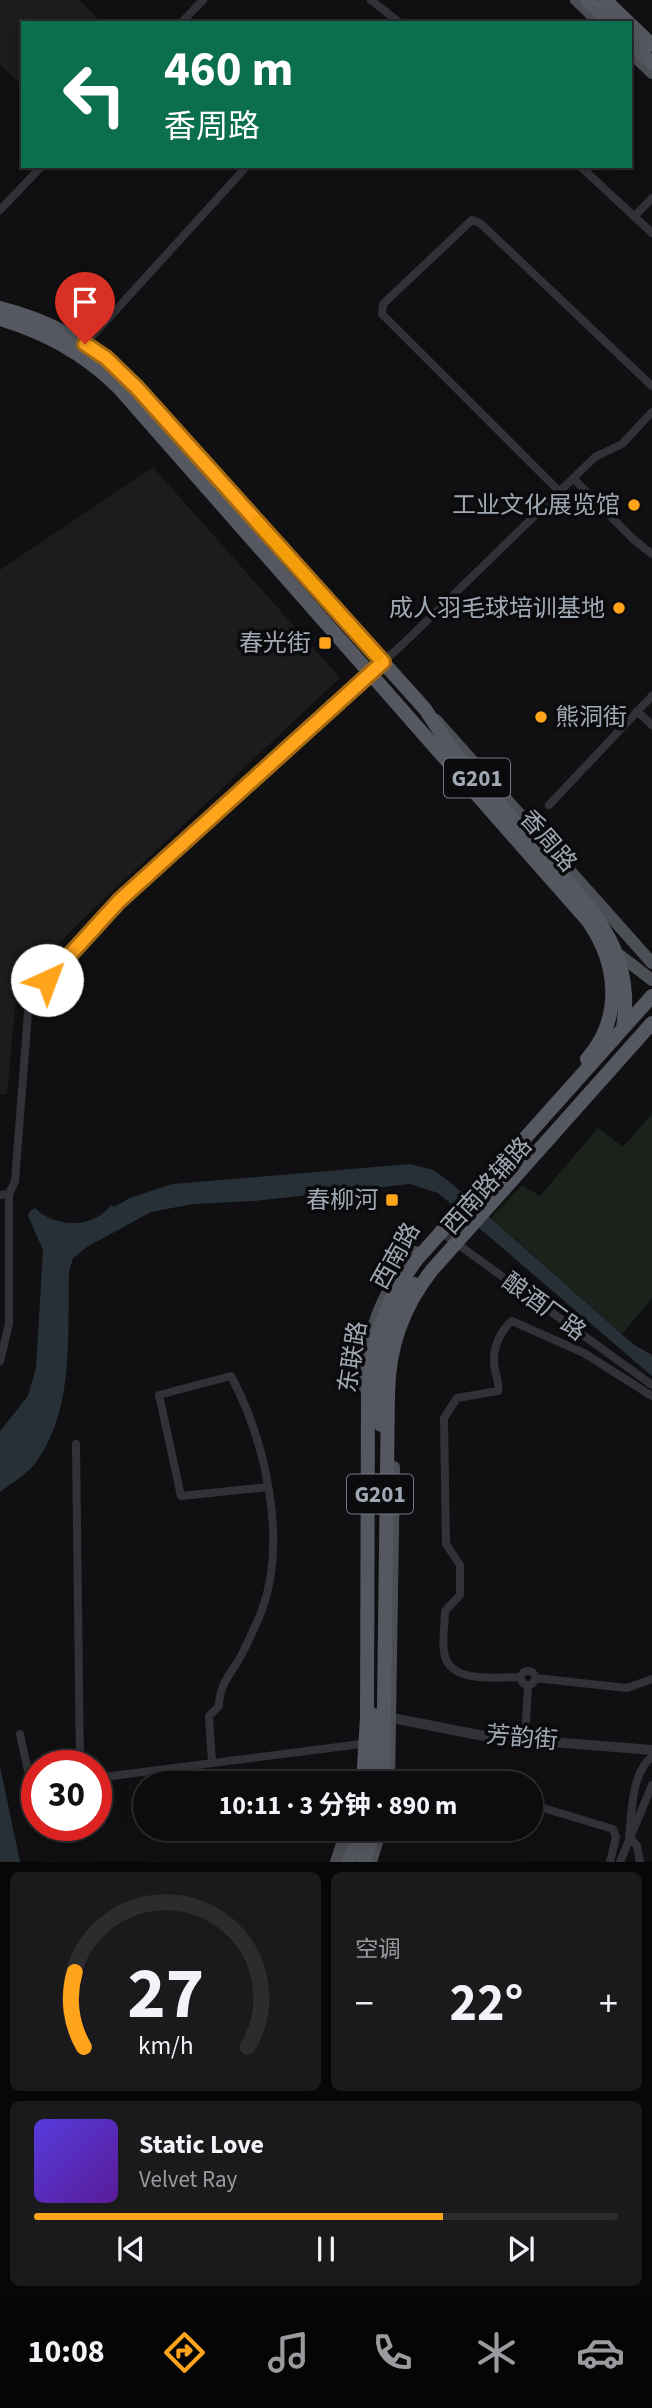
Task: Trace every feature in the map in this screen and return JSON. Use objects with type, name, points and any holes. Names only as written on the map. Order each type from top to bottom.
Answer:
[{"type":"highway","points":[[587,0],[608,21]]},
{"type":"highway","points":[[605,0],[627,21]]},
{"type":"highway","points":[[632,26],[652,45]]},
{"type":"highway","points":[[632,44],[652,63]]},
{"type":"highway","name":"香周路","points":[[0,308],[52,325],[106,358],[140,391],[425,709]]},
{"type":"highway","name":"香周路","points":[[0,319],[46,336],[98,368],[588,921]]},
{"type":"highway","name":"西南路","points":[[370,1771],[370,1743],[382,1718],[382,1372],[393,1324],[417,1280],[485,1211],[615,1052],[622,1031],[626,995],[620,958],[609,934],[452,750],[425,709]]},
{"type":"highway","name":"G201","points":[[588,921],[605,950],[612,977],[611,1015],[598,1046]]},
{"type":"highway","name":"东联路","points":[[364,1771],[367,1718],[368,1393],[372,1355],[381,1319],[397,1287],[418,1258],[652,996]]},
{"type":"highway","name":"东联路","points":[[383,1771],[388,1393],[390,1357],[399,1326],[413,1296],[432,1270],[641,1025]]},
{"type":"highway","points":[[598,1046],[621,1068]]},
{"type":"highway","name":"西南路","points":[[382,1718],[374,1393],[378,1356],[394,1306],[423,1262],[436,1228],[598,1046]]},
{"type":"highway","points":[[381,1438],[394,1468]]},
{"type":"highway","name":"西南路","points":[[370,1743],[374,1771]]},
{"type":"highway","points":[[342,1862],[349,1841]]},
{"type":"highway","points":[[349,1862],[357,1841]]},
{"type":"highway","points":[[357,1862],[363,1841]]},
{"type":"highway","points":[[364,1862],[373,1841]]},
{"type":"main road","points":[[576,0],[598,21]]},
{"type":"main road","points":[[614,0],[652,37]]},
{"type":"main road","points":[[632,54],[652,73]]},
{"type":"main road","name":"香周路","points":[[425,709],[459,743],[649,958]]},
{"type":"main road","name":"香周路","points":[[588,921],[617,954],[652,980]]},
{"type":"main road","name":"西南路","points":[[598,1046],[641,1025],[652,1004]]},
{"type":"main road","name":"西南路辅路","points":[[485,1211],[621,1068],[641,1025],[652,1013]]},
{"type":"main road","points":[[621,1068],[652,1034]]},
{"type":"main road","name":"西南路辅路","points":[[361,1771],[370,1743],[362,1393],[366,1354],[375,1317],[387,1292],[403,1267],[436,1228]]},
{"type":"main road","name":"西南路辅路","points":[[388,1771],[382,1718],[394,1468],[395,1373],[405,1329],[427,1287],[461,1238]]},
{"type":"main road","points":[[336,1862],[343,1841]]},
{"type":"main road","points":[[371,1862],[375,1841]]},
{"type":"street","points":[[187,0],[195,8]]},
{"type":"street","points":[[183,21],[202,0]]},
{"type":"street","points":[[371,0],[397,21]]},
{"type":"street","points":[[0,210],[40,168]]},
{"type":"street","points":[[85,344],[245,168]]},
{"type":"street","points":[[582,168],[652,233]]},
{"type":"street","points":[[634,217],[652,198]]},
{"type":"street","points":[[559,491],[382,314],[383,304],[472,220],[481,223],[652,386]]},
{"type":"street","points":[[0,1361],[9,1324],[4,1194],[15,1181],[29,1000],[119,901],[383,662],[594,457],[622,444],[652,412]]},
{"type":"street","points":[[573,478],[633,539],[652,554]]},
{"type":"street","points":[[549,804],[652,696]]},
{"type":"street","points":[[638,711],[652,725]]},
{"type":"street","name":"酿酒厂路","points":[[436,1228],[461,1238],[652,1385]]},
{"type":"street","points":[[652,1396],[584,1353],[512,1321],[502,1328],[493,1361],[499,1381],[498,1391],[457,1398],[444,1418],[446,1544],[460,1565],[460,1595],[445,1611],[443,1654],[449,1664],[469,1677],[521,1677],[527,1671],[535,1678],[627,1688],[652,1679]]},
{"type":"street","points":[[212,1763],[209,1716],[219,1706],[219,1689],[241,1656],[262,1608],[270,1579],[271,1520],[267,1487],[262,1450],[231,1376],[159,1395],[181,1496],[267,1487]]},
{"type":"street","points":[[76,1444],[80,1750]]},
{"type":"street","points":[[521,1677],[528,1685]]},
{"type":"street","points":[[525,1740],[528,1685],[535,1678]]},
{"type":"street","name":"芳韵街","points":[[382,1718],[489,1737],[652,1751]]},
{"type":"street","points":[[20,1734],[23,1750]]},
{"type":"street","points":[[112,1775],[370,1743]]},
{"type":"street","points":[[640,1862],[637,1846],[629,1837],[634,1792],[645,1762],[652,1757]]},
{"type":"street","points":[[620,1862],[629,1837],[649,1803],[652,1785]]},
{"type":"street","points":[[543,1808],[613,1829],[616,1837],[610,1862]]},
{"type":"shaded area","points":[[0,0],[79,0],[100,21],[21,21],[21,79],[18,82],[0,65]]},
{"type":"shaded area","points":[[153,467],[340,678],[86,916],[17,986],[7,1094],[0,1094],[0,570]]},
{"type":"shaded area","points":[[652,1114],[652,1298],[622,1334],[491,1218],[522,1185],[540,1196],[598,1128],[623,1147]]},
{"type":"shaded area","name":"春柳河","points":[[410,1164],[433,1170],[451,1183],[633,1344],[652,1355],[652,1376],[438,1193],[410,1184],[253,1201],[193,1204],[151,1212],[87,1247],[73,1258],[69,1272],[66,1370],[58,1417],[49,1440],[34,1465],[0,1492],[0,1431],[28,1396],[36,1368],[43,1250],[28,1216],[30,1211],[35,1208],[43,1215],[63,1222],[84,1222],[104,1213],[111,1205],[114,1207],[132,1197],[173,1184]]},
{"type":"shaded area","points":[[0,1766],[20,1862],[0,1862]]},
{"type":"slow traffic","points":[[257,522],[377,656]]},
{"type":"place","name":"工业文化展览馆","points":[[634,505]]},
{"type":"place","name":"成人羽毛球培训基地","points":[[619,608]]},
{"type":"place","name":"春光街","points":[[325,643]]},
{"type":"place","name":"熊洞街","points":[[541,717]]},
{"type":"place","name":"春柳河","points":[[392,1200]]},
{"type":"route","points":[[47,980],[119,901],[383,662],[127,377],[85,344]]}]
